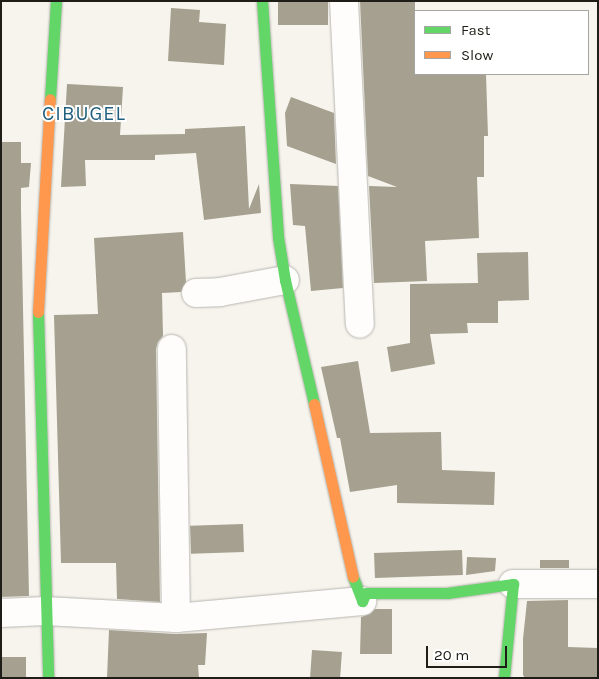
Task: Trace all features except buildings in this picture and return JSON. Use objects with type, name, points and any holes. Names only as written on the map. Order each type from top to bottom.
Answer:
[{"type":"street","points":[[48,678],[38,306],[56,1]]},
{"type":"street","points":[[262,1],[278,238],[285,280],[356,589],[362,601]]},
{"type":"street","points":[[344,1],[360,324]]},
{"type":"street","points":[[196,293],[220,292],[285,280]]},
{"type":"street","points":[[172,349],[176,618]]},
{"type":"street","points":[[362,601],[366,593],[447,592],[513,584],[598,584]]},
{"type":"street","points":[[504,678],[513,584]]},
{"type":"street","points":[[1,613],[46,611],[176,618],[362,601]]},
{"type":"traffic: fast","points":[[50,99],[56,1]]},
{"type":"traffic: fast","points":[[262,1],[278,237],[285,280],[314,404]]},
{"type":"traffic: fast","points":[[38,312],[48,678]]},
{"type":"traffic: fast","points":[[353,577],[362,601],[366,593],[447,593],[513,584],[504,678]]},
{"type":"traffic: slow","points":[[38,312],[50,99]]},
{"type":"traffic: slow","points":[[314,404],[353,577]]},
{"type":"district","name":"CIBUGEL","points":[[84,113]]}]
